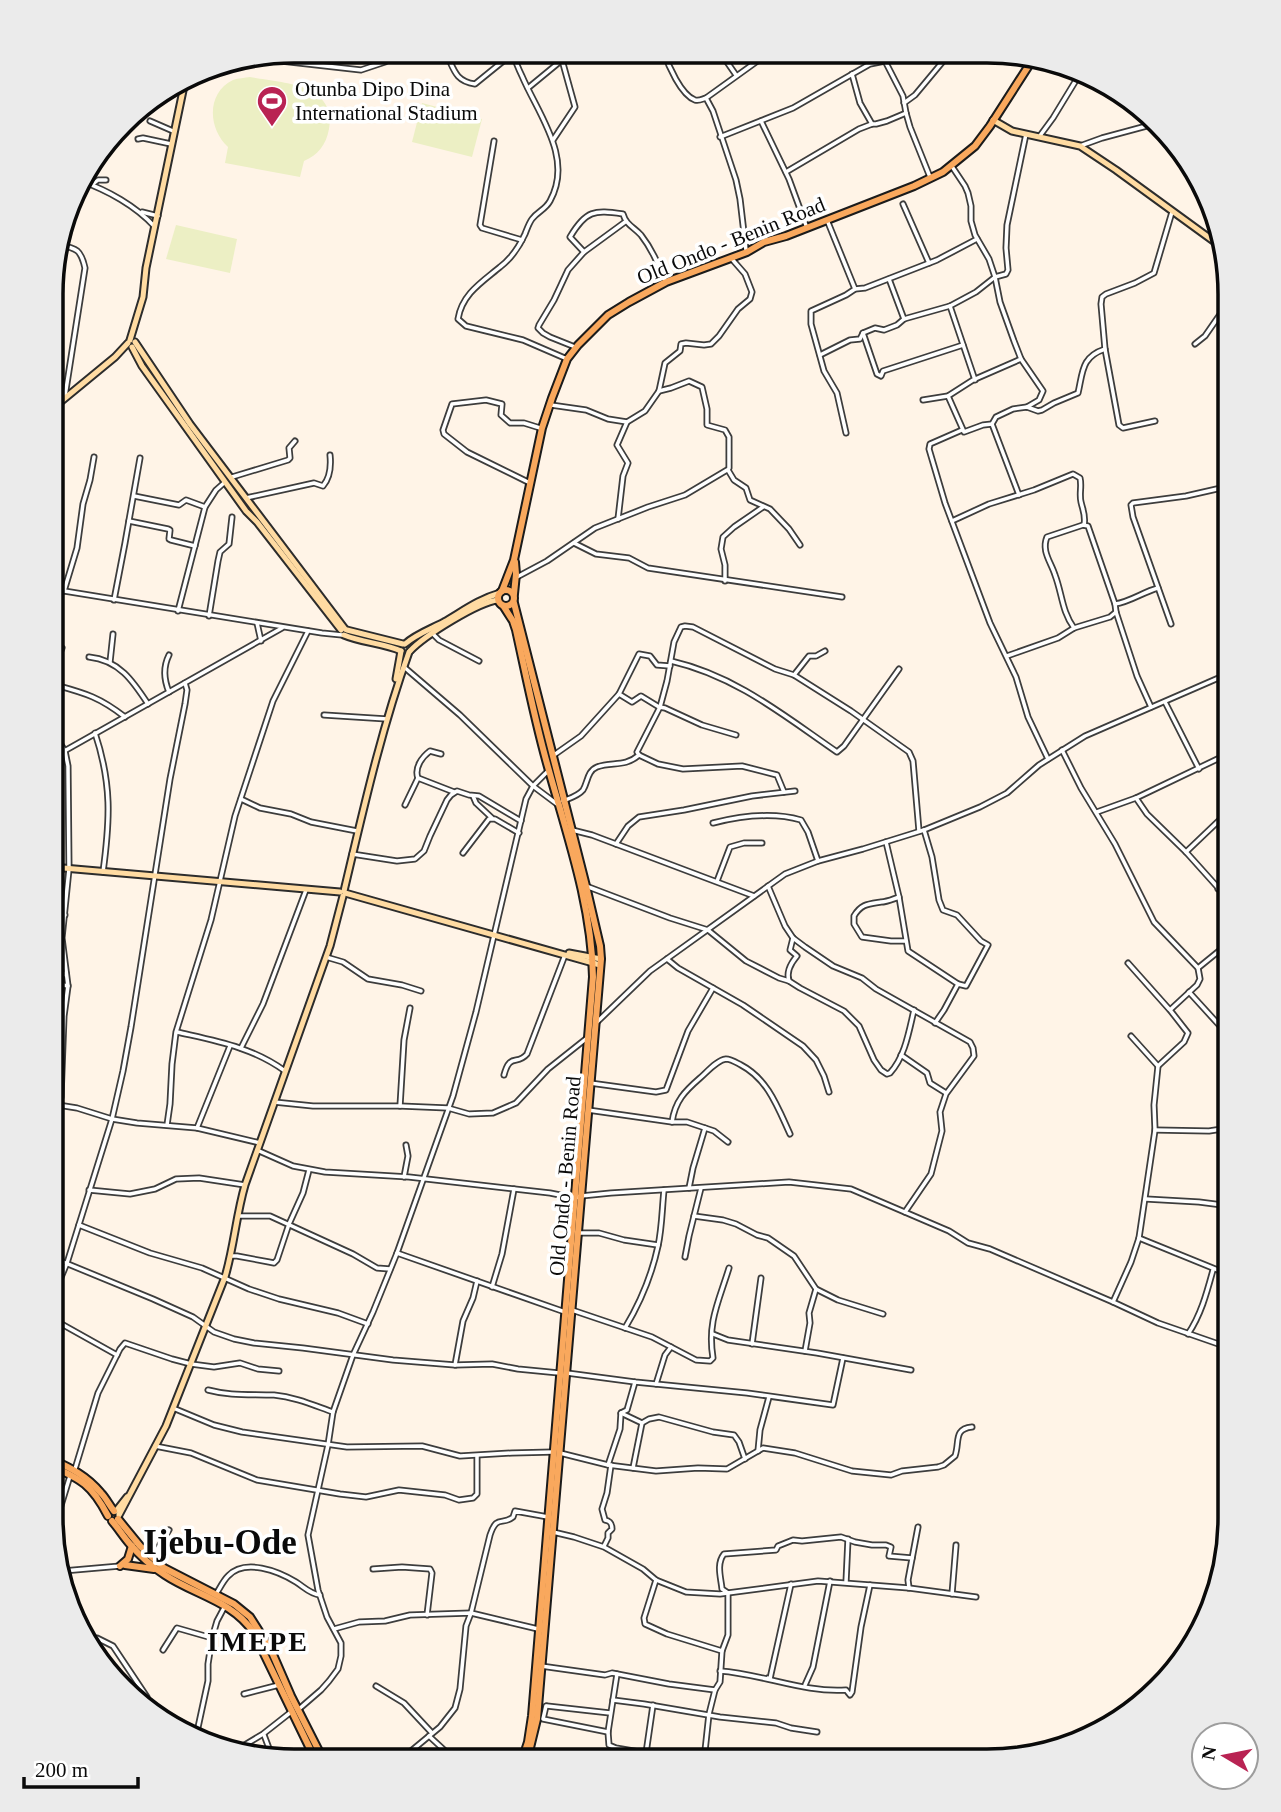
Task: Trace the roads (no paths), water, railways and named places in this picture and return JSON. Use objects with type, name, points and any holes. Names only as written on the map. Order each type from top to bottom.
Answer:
[{"type":"main road","name":"Old Ondo - Benin Road","points":[[568,1311],[578,1233],[578,1197],[588,1110],[593,987],[600,946],[572,830],[549,770],[516,630],[500,604],[500,595],[514,560],[542,428],[550,405],[567,359],[608,315],[666,282],[931,179],[975,146],[1028,67]]},
{"type":"main road","name":"Old Ondo - Benin Road","points":[[514,560],[514,603],[553,756],[560,802],[597,962]]},
{"type":"main road","points":[[500,595],[510,591],[514,594]]},
{"type":"main road","points":[[504,607],[514,603]]},
{"type":"main road","name":"Old Ondo - Benin Road","points":[[530,1749],[537,1719],[541,1625],[553,1532],[550,1520],[554,1508],[589,1036],[592,1026]]},
{"type":"main road","name":"Old Ondo - Benin Road","points":[[528,1749],[557,1453]]},
{"type":"main road","points":[[63,1466],[73,1471],[93,1492],[140,1546],[156,1569],[225,1606],[243,1619],[317,1749]]},
{"type":"main road","points":[[63,1468],[73,1471]]},
{"type":"main road","points":[[114,1516],[132,1546],[149,1559],[244,1611],[271,1650],[311,1749]]},
{"type":"main road","points":[[122,1565],[128,1559],[132,1546]]},
{"type":"main road","points":[[122,1565],[156,1569]]},
{"type":"street","points":[[302,63],[361,69],[381,63]]},
{"type":"street","points":[[450,63],[456,75],[464,82],[475,84],[499,63]]},
{"type":"street","points":[[517,63],[553,140],[557,165],[555,190],[545,208],[530,222],[515,254],[465,298],[458,319],[466,326],[523,340],[567,359]]},
{"type":"street","points":[[528,88],[559,63]]},
{"type":"street","points":[[553,140],[575,107],[563,63]]},
{"type":"street","points":[[668,63],[682,88],[695,100],[706,98],[754,63]]},
{"type":"street","points":[[728,63],[736,75]]},
{"type":"street","points":[[720,137],[793,108],[875,63]]},
{"type":"street","points":[[886,63],[901,91],[905,113],[931,179]]},
{"type":"street","points":[[904,103],[915,95],[942,63]]},
{"type":"street","points":[[852,74],[860,103],[872,124]]},
{"type":"street","points":[[1039,137],[1075,81]]},
{"type":"street","points":[[65,398],[131,344],[143,297],[146,268],[182,92]]},
{"type":"street","points":[[706,98],[713,111],[736,180],[747,252]]},
{"type":"street","points":[[786,172],[859,129],[905,113]]},
{"type":"street","points":[[993,120],[1006,129],[1080,146],[1211,240]]},
{"type":"street","points":[[150,121],[175,131]]},
{"type":"street","points":[[761,121],[786,172],[807,228]]},
{"type":"street","points":[[1080,146],[1145,126]]},
{"type":"street","points":[[820,355],[850,340],[860,339],[863,333],[875,328],[884,330],[904,319],[950,306],[976,292],[995,277],[1003,276],[1008,270],[1007,225],[1026,133]]},
{"type":"street","points":[[138,139],[173,144]]},
{"type":"street","points":[[494,141],[480,225],[482,228],[522,240]]},
{"type":"street","points":[[951,166],[968,193],[971,222],[989,259],[1021,359],[1043,391],[1039,400],[996,417],[992,424]]},
{"type":"street","points":[[106,180],[93,184],[139,212],[155,228]]},
{"type":"street","points":[[903,204],[929,263]]},
{"type":"street","points":[[584,252],[570,237],[581,220],[597,211],[623,214],[625,222],[639,233],[654,253],[666,282]]},
{"type":"street","points":[[139,212],[158,216]]},
{"type":"street","points":[[1155,421],[1123,428],[1119,425],[1105,349],[1101,304],[1102,297],[1153,274],[1172,212]]},
{"type":"street","points":[[827,220],[855,289]]},
{"type":"street","points":[[576,348],[543,333],[538,328],[541,319],[568,270],[584,252],[625,222]]},
{"type":"street","points":[[846,433],[837,393],[824,371],[811,324],[811,311],[855,289],[865,288],[946,256],[977,239]]},
{"type":"street","points":[[65,398],[85,268],[79,252],[68,247]]},
{"type":"street","points":[[618,519],[623,475],[628,463],[617,445],[627,422],[645,411],[659,391],[665,363],[680,351],[681,344],[711,344],[738,309],[750,299],[752,292],[745,274],[731,258]]},
{"type":"street","points":[[889,278],[904,319]]},
{"type":"street","points":[[950,306],[975,380]]},
{"type":"street","points":[[1195,344],[1205,336],[1218,317]]},
{"type":"street","points":[[863,333],[877,373],[881,376],[883,372],[963,345]]},
{"type":"street","points":[[131,344],[344,632]]},
{"type":"street","points":[[131,344],[142,366],[225,482],[344,632],[355,639],[402,648]]},
{"type":"street","points":[[1027,407],[1042,410],[1078,393],[1087,359],[1105,349]]},
{"type":"street","points":[[923,400],[948,396],[1021,359]]},
{"type":"street","points":[[659,391],[689,381],[702,387],[707,425],[722,428],[729,437],[728,470],[734,480],[746,488],[750,500],[769,509],[789,528],[800,545]]},
{"type":"street","points":[[948,396],[962,430]]},
{"type":"street","points":[[531,484],[467,452],[444,435],[443,430],[452,404],[486,400],[502,404],[501,415],[507,422],[542,428]]},
{"type":"street","points":[[550,405],[586,410],[608,419],[627,422]]},
{"type":"street","points":[[992,424],[964,432],[962,430],[929,446],[945,503],[990,623],[1007,656],[1028,717],[1048,759]]},
{"type":"street","points":[[992,424],[1019,495]]},
{"type":"street","points":[[231,478],[289,459],[289,448],[295,441]]},
{"type":"street","points":[[246,498],[314,483],[323,486],[326,484],[330,455]]},
{"type":"street","points":[[94,457],[83,504],[77,548],[64,591],[284,628],[344,632]]},
{"type":"street","points":[[114,600],[140,458]]},
{"type":"street","points":[[515,578],[547,561],[595,528],[685,495],[728,470]]},
{"type":"street","points":[[952,521],[1073,474],[1077,475],[1082,483],[1081,499],[1085,510],[1083,525]]},
{"type":"street","points":[[178,611],[205,508],[216,490],[225,482]]},
{"type":"street","points":[[1171,624],[1131,505],[1218,489]]},
{"type":"street","points":[[133,496],[179,505],[186,500],[205,508]]},
{"type":"street","points":[[725,581],[721,549],[723,537],[763,508]]},
{"type":"street","points":[[209,616],[220,552],[229,544],[232,517]]},
{"type":"street","points":[[129,521],[168,529],[169,539],[195,546]]},
{"type":"street","points":[[1074,628],[1066,617],[1044,542],[1047,537],[1083,525],[1090,531],[1137,676],[1151,707]]},
{"type":"street","points":[[574,543],[596,554],[629,558],[648,568],[842,597]]},
{"type":"street","points":[[1115,604],[1159,588]]},
{"type":"street","points":[[402,648],[405,654],[410,652],[432,633],[500,595]]},
{"type":"street","points":[[114,1516],[125,1506],[173,1408],[225,1277],[245,1185],[326,953],[392,699],[402,648],[413,637],[478,601],[500,595]]},
{"type":"street","points":[[1007,656],[1058,638],[1074,628],[1110,617],[1116,612]]},
{"type":"street","points":[[257,623],[261,640]]},
{"type":"street","points":[[639,755],[637,752],[664,696],[675,638],[681,627],[693,628],[775,669],[794,675],[851,710],[899,745],[911,756],[919,831]]},
{"type":"street","points":[[65,751],[284,628]]},
{"type":"street","points":[[167,1125],[176,1031],[221,881],[241,799],[273,701],[308,631]]},
{"type":"street","points":[[432,633],[439,640],[479,661]]},
{"type":"street","points":[[110,662],[113,634]]},
{"type":"street","points":[[794,675],[809,656],[825,651]]},
{"type":"street","points":[[392,699],[410,652]]},
{"type":"street","points":[[553,756],[581,736],[619,694],[639,654],[650,656],[657,665],[688,665],[717,676],[766,702],[837,752],[844,747],[899,669]]},
{"type":"street","points":[[169,655],[166,660],[165,681],[169,692]]},
{"type":"street","points":[[89,657],[110,662],[120,668],[134,682],[148,704]]},
{"type":"street","points":[[404,667],[460,715],[533,786],[560,802],[579,794],[595,768],[633,760],[639,755]]},
{"type":"street","points":[[592,1026],[650,971],[785,874],[818,861],[924,830],[993,801],[1007,793],[1048,759],[1097,730],[1218,678]]},
{"type":"street","points":[[63,1273],[112,1119],[131,1027],[170,779],[185,704],[185,683]]},
{"type":"street","points":[[63,687],[82,691],[106,703],[125,717]]},
{"type":"street","points":[[619,694],[632,702],[640,696],[702,725],[736,735]]},
{"type":"street","points":[[1164,701],[1199,769]]},
{"type":"street","points":[[324,715],[387,719]]},
{"type":"street","points":[[95,733],[103,756],[107,783],[108,830],[103,872]]},
{"type":"street","points":[[63,748],[68,766],[69,869],[63,931]]},
{"type":"street","points":[[1062,750],[1081,788],[1115,844],[1154,922],[1198,968],[1200,981],[1170,1010]]},
{"type":"street","points":[[405,805],[418,778],[416,772],[419,763],[430,751],[441,754]]},
{"type":"street","points":[[639,755],[658,764],[683,769],[743,766],[760,770],[778,775],[784,792]]},
{"type":"street","points":[[1097,812],[1136,798],[1218,759]]},
{"type":"street","points":[[247,1744],[321,1690],[338,1669],[341,1643],[327,1617],[320,1595],[308,1535],[333,1412],[353,1354],[397,1253],[448,1108],[464,1057],[528,795],[549,770]]},
{"type":"street","points":[[418,778],[454,793]]},
{"type":"street","points":[[352,855],[397,861],[415,859],[425,851],[447,800],[457,791],[479,796],[522,821]]},
{"type":"street","points":[[616,844],[628,826],[639,817],[752,796],[795,792]]},
{"type":"street","points":[[473,795],[476,803],[492,818],[519,833]]},
{"type":"street","points":[[1136,798],[1147,814],[1186,852],[1218,889]]},
{"type":"street","points":[[241,799],[260,808],[357,831]]},
{"type":"street","points":[[713,823],[762,816],[786,816],[801,820],[818,861]]},
{"type":"street","points":[[463,853],[486,821],[492,818]]},
{"type":"street","points":[[1186,852],[1218,821]]},
{"type":"street","points":[[572,830],[586,832],[754,896]]},
{"type":"street","points":[[886,842],[900,897],[905,941],[910,953],[958,984],[966,986],[988,945],[957,915],[943,910],[924,830]]},
{"type":"street","points":[[717,881],[730,847],[744,843],[762,843]]},
{"type":"street","points":[[63,868],[342,893],[597,962]]},
{"type":"street","points":[[586,886],[708,930],[746,961],[844,1011],[859,1026],[874,1060],[884,1073],[890,1073],[897,1066],[914,1010]]},
{"type":"street","points":[[768,886],[793,938],[833,966],[862,978],[876,989],[970,1042],[973,1048],[974,1056],[946,1094],[941,1106],[942,1131],[931,1174],[905,1212]]},
{"type":"street","points":[[241,1048],[263,1004],[306,890]]},
{"type":"street","points":[[900,897],[863,905],[854,916],[854,924],[862,937],[905,941]]},
{"type":"street","points":[[789,981],[790,969],[797,956],[790,950],[793,938]]},
{"type":"street","points":[[63,947],[68,986],[63,1043]]},
{"type":"street","points":[[1198,968],[1218,952]]},
{"type":"street","points":[[326,953],[368,979],[421,991]]},
{"type":"street","points":[[504,1075],[507,1064],[524,1058],[527,1054],[562,954]]},
{"type":"street","points":[[667,959],[743,1005],[803,1046],[821,1069],[828,1092]]},
{"type":"street","points":[[1113,1302],[1139,1238],[1155,1130],[1154,1105],[1158,1066],[1184,1042],[1188,1034],[1128,963]]},
{"type":"street","points":[[934,1023],[958,984]]},
{"type":"street","points":[[63,985],[68,986]]},
{"type":"street","points":[[590,1083],[656,1092],[666,1090],[688,1031],[713,988]]},
{"type":"street","points":[[1189,992],[1218,1024]]},
{"type":"street","points":[[400,1106],[404,1040],[410,1009]]},
{"type":"street","points":[[176,1031],[241,1048],[268,1059],[285,1071]]},
{"type":"street","points":[[274,1102],[313,1106],[448,1108],[479,1115],[494,1113],[521,1098],[548,1069],[589,1036]]},
{"type":"street","points":[[1131,1036],[1158,1066]]},
{"type":"street","points":[[197,1128],[230,1046]]},
{"type":"street","points":[[901,1055],[927,1073],[930,1083],[946,1094]]},
{"type":"street","points":[[672,1122],[684,1091],[710,1069],[727,1059],[758,1077],[775,1102],[790,1134]]},
{"type":"street","points":[[63,1106],[112,1119],[197,1128],[260,1143]]},
{"type":"street","points":[[588,1110],[687,1122],[714,1131],[728,1142]]},
{"type":"street","points":[[690,1188],[705,1128]]},
{"type":"street","points":[[1155,1130],[1218,1130]]},
{"type":"street","points":[[404,1177],[408,1156],[406,1145]]},
{"type":"street","points":[[257,1150],[309,1170],[424,1179],[578,1197],[789,1182],[851,1189],[949,1231],[968,1243],[990,1249],[1158,1324],[1218,1344]]},
{"type":"street","points":[[231,1256],[274,1263],[277,1260],[309,1170]]},
{"type":"street","points":[[89,1191],[130,1194],[156,1189],[176,1180],[199,1178],[245,1185]]},
{"type":"street","points":[[685,1257],[701,1188]]},
{"type":"street","points":[[492,1287],[502,1254],[514,1189]]},
{"type":"street","points":[[625,1328],[643,1292],[658,1245],[664,1190]]},
{"type":"street","points":[[1146,1199],[1218,1204]]},
{"type":"street","points":[[238,1216],[270,1216],[353,1254],[377,1268],[390,1269]]},
{"type":"street","points":[[694,1216],[736,1224],[777,1244],[794,1256],[816,1289],[838,1300],[883,1314]]},
{"type":"street","points":[[79,1225],[279,1299],[330,1311],[368,1324]]},
{"type":"street","points":[[578,1233],[599,1233],[658,1245]]},
{"type":"street","points":[[1139,1238],[1218,1271]]},
{"type":"street","points":[[397,1253],[492,1287],[652,1337],[696,1360],[710,1361],[713,1358],[711,1343],[714,1312],[729,1268]]},
{"type":"street","points":[[63,1262],[192,1317],[214,1332],[242,1341],[455,1365],[492,1364],[833,1405],[843,1358]]},
{"type":"street","points":[[1188,1334],[1204,1302],[1213,1270]]},
{"type":"street","points":[[752,1343],[761,1278]]},
{"type":"street","points":[[455,1365],[463,1321],[477,1281]]},
{"type":"street","points":[[804,1351],[810,1324],[809,1312],[816,1289]]},
{"type":"street","points":[[63,1325],[117,1355]]},
{"type":"street","points":[[713,1334],[728,1340],[911,1370]]},
{"type":"street","points":[[63,1500],[98,1393],[125,1343],[191,1364],[214,1367],[240,1363],[258,1369],[279,1371]]},
{"type":"street","points":[[656,1384],[665,1355],[671,1346]]},
{"type":"street","points":[[621,1413],[627,1410],[635,1382]]},
{"type":"street","points":[[208,1390],[236,1395],[289,1397],[333,1412]]},
{"type":"street","points":[[758,1451],[760,1430],[769,1397]]},
{"type":"street","points":[[173,1408],[225,1428],[328,1445],[422,1446],[460,1456],[557,1453],[610,1465],[656,1471],[727,1469],[763,1448],[808,1457],[852,1471],[891,1475],[944,1465],[955,1456],[958,1436],[962,1429],[972,1427]]},
{"type":"street","points":[[621,1413],[642,1423]]},
{"type":"street","points":[[604,1546],[612,1528],[612,1524],[605,1520],[604,1514],[610,1465],[620,1429],[621,1413]]},
{"type":"street","points":[[633,1468],[642,1423],[659,1417],[734,1435],[745,1460]]},
{"type":"street","points":[[155,1446],[191,1453],[257,1480],[366,1497],[399,1490],[445,1495],[459,1500],[472,1498],[477,1494],[477,1456]]},
{"type":"street","points":[[413,1749],[449,1717],[457,1701],[466,1626],[495,1524],[500,1520],[509,1520],[515,1511],[550,1520]]},
{"type":"street","points":[[909,1588],[908,1580],[918,1527]]},
{"type":"street","points":[[69,1570],[122,1565],[149,1559],[169,1530]]},
{"type":"street","points":[[553,1532],[604,1546],[656,1580],[686,1592],[708,1594],[807,1581],[830,1581],[976,1597]]},
{"type":"street","points":[[728,1592],[722,1589],[720,1571],[720,1560],[724,1554],[776,1550],[778,1546],[793,1540],[841,1537],[872,1545],[886,1545],[891,1547],[889,1556],[912,1558]]},
{"type":"street","points":[[846,1582],[848,1539]]},
{"type":"street","points":[[951,1594],[956,1545]]},
{"type":"street","points":[[216,1594],[230,1574],[247,1566],[278,1573],[311,1593],[320,1595]]},
{"type":"street","points":[[373,1569],[402,1567],[432,1571],[427,1615]]},
{"type":"street","points":[[656,1580],[644,1618],[645,1624],[667,1634],[722,1651]]},
{"type":"street","points":[[803,1686],[807,1684],[813,1667],[830,1581]]},
{"type":"street","points":[[766,1678],[770,1679],[791,1584]]},
{"type":"street","points":[[720,1671],[738,1672],[803,1686],[846,1690],[850,1695],[870,1585]]},
{"type":"street","points":[[705,1749],[709,1714],[715,1690],[720,1682],[722,1651],[729,1630],[728,1592]]},
{"type":"street","points":[[198,1727],[208,1681],[212,1638],[216,1621],[225,1606]]},
{"type":"street","points":[[334,1629],[359,1622],[385,1621],[410,1615],[471,1614],[541,1625]]},
{"type":"street","points":[[163,1650],[177,1628],[212,1638]]},
{"type":"street","points":[[98,1638],[113,1646],[146,1695]]},
{"type":"street","points":[[541,1666],[605,1675],[617,1674],[715,1690]]},
{"type":"street","points":[[617,1674],[610,1713],[609,1745],[628,1749]]},
{"type":"street","points":[[244,1694],[279,1685]]},
{"type":"street","points":[[376,1686],[415,1713],[444,1749]]},
{"type":"street","points":[[613,1700],[817,1731]]},
{"type":"street","points":[[537,1705],[610,1713]]},
{"type":"street","points":[[647,1749],[653,1705]]},
{"type":"street","points":[[546,1706],[543,1719],[608,1732]]},
{"type":"street","points":[[263,1734],[268,1747]]},
{"type":"place","name":"Otunba Dipo Dina International Stadium","points":[[272,128]]},
{"type":"district","name":"Ijebu-Ode","points":[[220,1542]]},
{"type":"district","name":"IMEPE","points":[[258,1641]]}]
